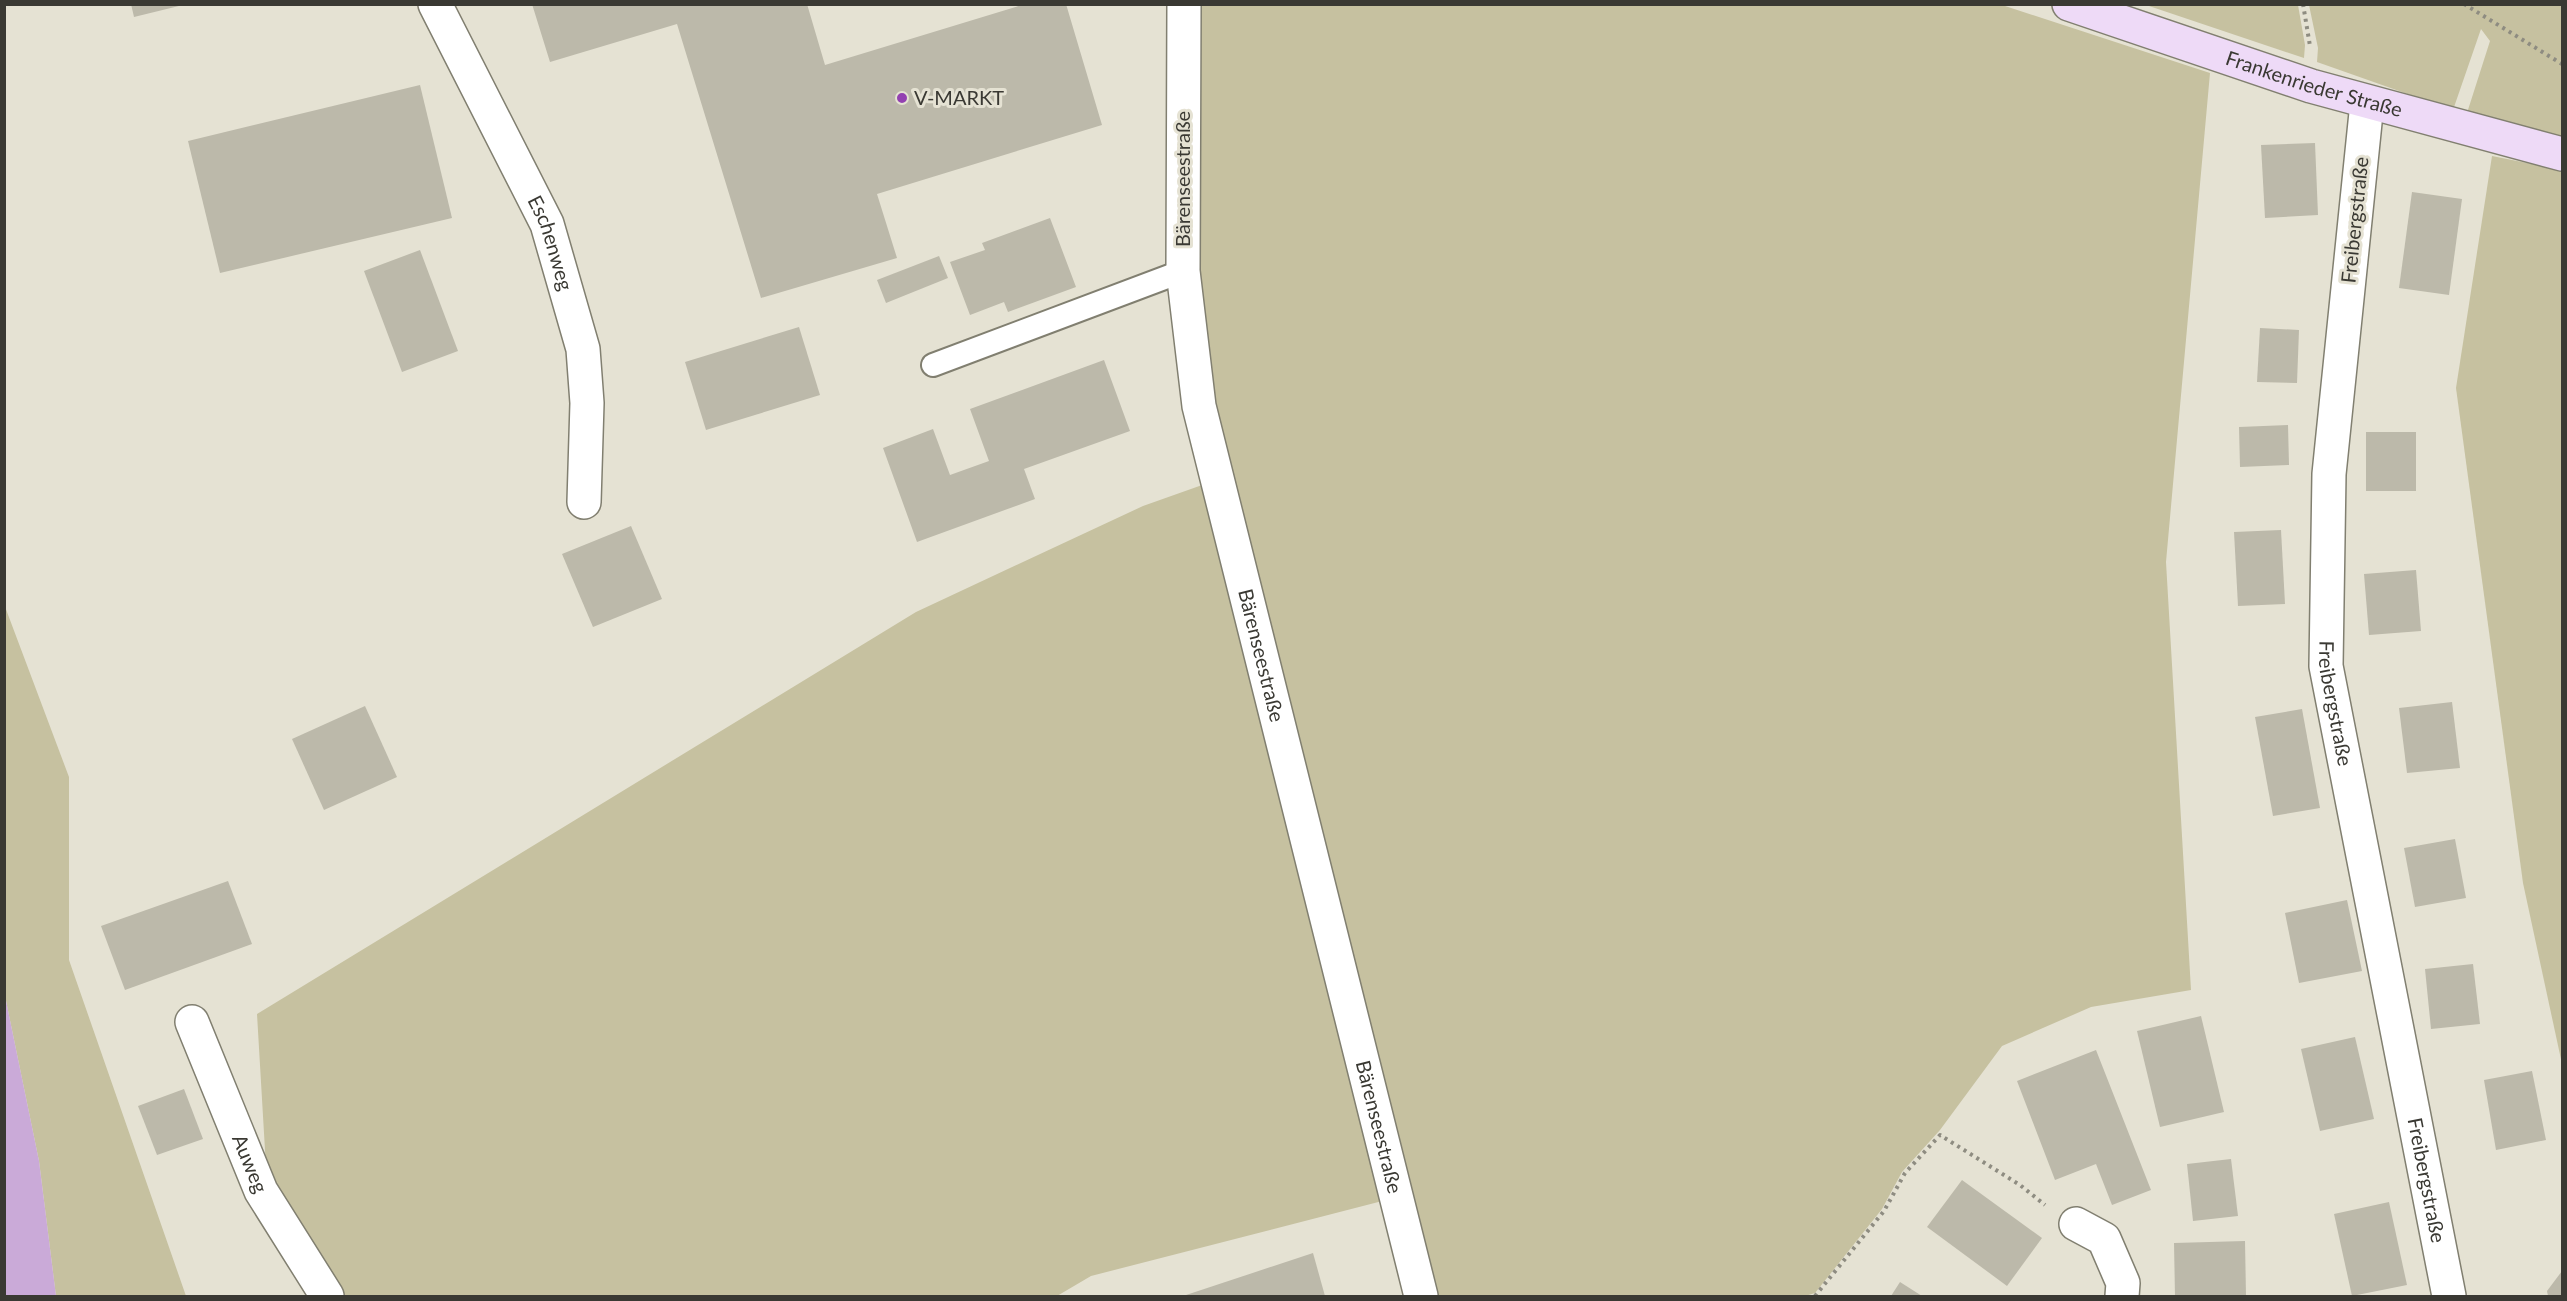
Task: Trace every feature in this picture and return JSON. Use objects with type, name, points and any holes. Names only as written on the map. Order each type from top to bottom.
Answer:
[{"type":"street","name":"Eschenweg","points":[[435,4],[547,224],[583,349],[587,403],[584,502]]},
{"type":"street","name":"Bärenseestraße","points":[[1184,4],[1183,271],[1199,406],[1421,1296]]},
{"type":"street","name":"Frankenrieder Straße","points":[[2069,4],[2367,103],[2562,154]]},
{"type":"street","name":"Freibergstraße","points":[[2367,103],[2329,474],[2326,666],[2449,1296]]},
{"type":"street","name":"Auweg","points":[[192,1022],[261,1191],[327,1296]]},
{"type":"street","points":[[2076,1224],[2104,1239],[2122,1283],[2122,1296]]},
{"type":"lane","points":[[933,365],[1183,271]]},
{"type":"path","points":[[2464,4],[2562,64]]},
{"type":"path","points":[[1815,1296],[1884,1211],[1905,1173],[1940,1135],[2020,1185],[2049,1209],[2076,1224]]},
{"type":"shaded area","points":[[1194,5],[2002,5],[2210,73],[2166,562],[2191,990],[2091,1007],[2002,1046],[1940,1130],[1902,1172],[1882,1209],[1815,1293],[1805,1296],[1430,1296],[1213,405],[1196,269]]},
{"type":"shaded area","points":[[2146,5],[2298,5],[2305,45],[2304,58]]},
{"type":"shaded area","points":[[2309,5],[2562,5],[2562,137],[2467,113],[2490,41],[2481,29],[2453,110],[2317,62],[2318,48]]},
{"type":"shaded area","points":[[2492,156],[2562,170],[2562,1064],[2523,883],[2456,388]]},
{"type":"shaded area","points":[[1205,484],[1390,1199],[1091,1276],[1057,1296],[334,1296],[267,1184],[257,1014],[916,612],[1143,506]]},
{"type":"shaded area","points":[[4,604],[69,777],[69,960],[186,1296],[56,1296],[39,1161],[5,996]]},
{"type":"shaded area","points":[[5,996],[39,1161],[56,1296],[5,1296]]},
{"type":"building","points":[[131,4],[183,4],[183,5],[134,17]]},
{"type":"building","points":[[532,4],[807,4],[825,65],[1025,4],[1066,4],[1102,125],[877,194],[897,258],[761,298],[677,24],[550,62]]},
{"type":"building","points":[[420,85],[452,218],[220,273],[188,141]]},
{"type":"building","points":[[2315,143],[2318,215],[2265,218],[2261,145]]},
{"type":"building","points":[[2412,192],[2462,199],[2449,295],[2399,288]]},
{"type":"building","points":[[1050,218],[1076,287],[1008,312],[1004,302],[970,315],[950,262],[985,250],[982,243]]},
{"type":"building","points":[[420,250],[458,351],[402,372],[364,271]]},
{"type":"building","points":[[939,256],[948,278],[886,303],[877,280]]},
{"type":"building","points":[[799,327],[820,395],[706,430],[685,362]]},
{"type":"building","points":[[2260,328],[2299,330],[2297,383],[2257,382]]},
{"type":"building","points":[[1104,360],[1130,431],[1024,469],[1035,499],[917,542],[883,448],[933,429],[950,475],[989,461],[970,409]]},
{"type":"building","points":[[2288,425],[2289,465],[2240,467],[2239,427]]},
{"type":"building","points":[[2366,432],[2416,432],[2416,491],[2366,491]]},
{"type":"building","points":[[631,526],[662,599],[593,627],[562,554]]},
{"type":"building","points":[[2281,530],[2285,604],[2238,606],[2234,532]]},
{"type":"building","points":[[2416,570],[2421,631],[2369,635],[2364,574]]},
{"type":"building","points":[[2452,702],[2460,768],[2407,773],[2399,708]]},
{"type":"building","points":[[365,706],[397,777],[324,810],[292,739]]},
{"type":"building","points":[[2302,709],[2320,808],[2273,816],[2255,717]]},
{"type":"building","points":[[2455,839],[2466,898],[2415,907],[2404,848]]},
{"type":"building","points":[[228,881],[252,944],[125,990],[101,926]]},
{"type":"building","points":[[2347,900],[2362,971],[2299,983],[2285,913]]},
{"type":"building","points":[[2473,964],[2480,1024],[2431,1029],[2425,969]]},
{"type":"building","points":[[2201,1016],[2224,1112],[2160,1127],[2137,1031]]},
{"type":"building","points":[[2355,1037],[2374,1119],[2320,1131],[2301,1049]]},
{"type":"building","points":[[2096,1050],[2151,1190],[2112,1205],[2096,1164],[2055,1180],[2017,1081]]},
{"type":"building","points":[[2532,1071],[2546,1140],[2496,1150],[2484,1080]]},
{"type":"building","points":[[184,1089],[203,1139],[157,1155],[138,1106]]},
{"type":"building","points":[[2231,1159],[2238,1216],[2193,1221],[2187,1164]]},
{"type":"building","points":[[1962,1180],[2042,1238],[2007,1286],[1927,1227]]},
{"type":"building","points":[[2389,1202],[2407,1285],[2352,1296],[2334,1214]]},
{"type":"building","points":[[2245,1241],[2246,1296],[2175,1296],[2174,1243]]},
{"type":"building","points":[[1313,1253],[1325,1296],[1183,1296]]},
{"type":"building","points":[[2562,1271],[2562,1296],[2548,1296],[2547,1291]]},
{"type":"building","points":[[1900,1282],[1922,1296],[1891,1296]]},
{"type":"place","name":"V-MARKT","points":[[902,98]]}]
